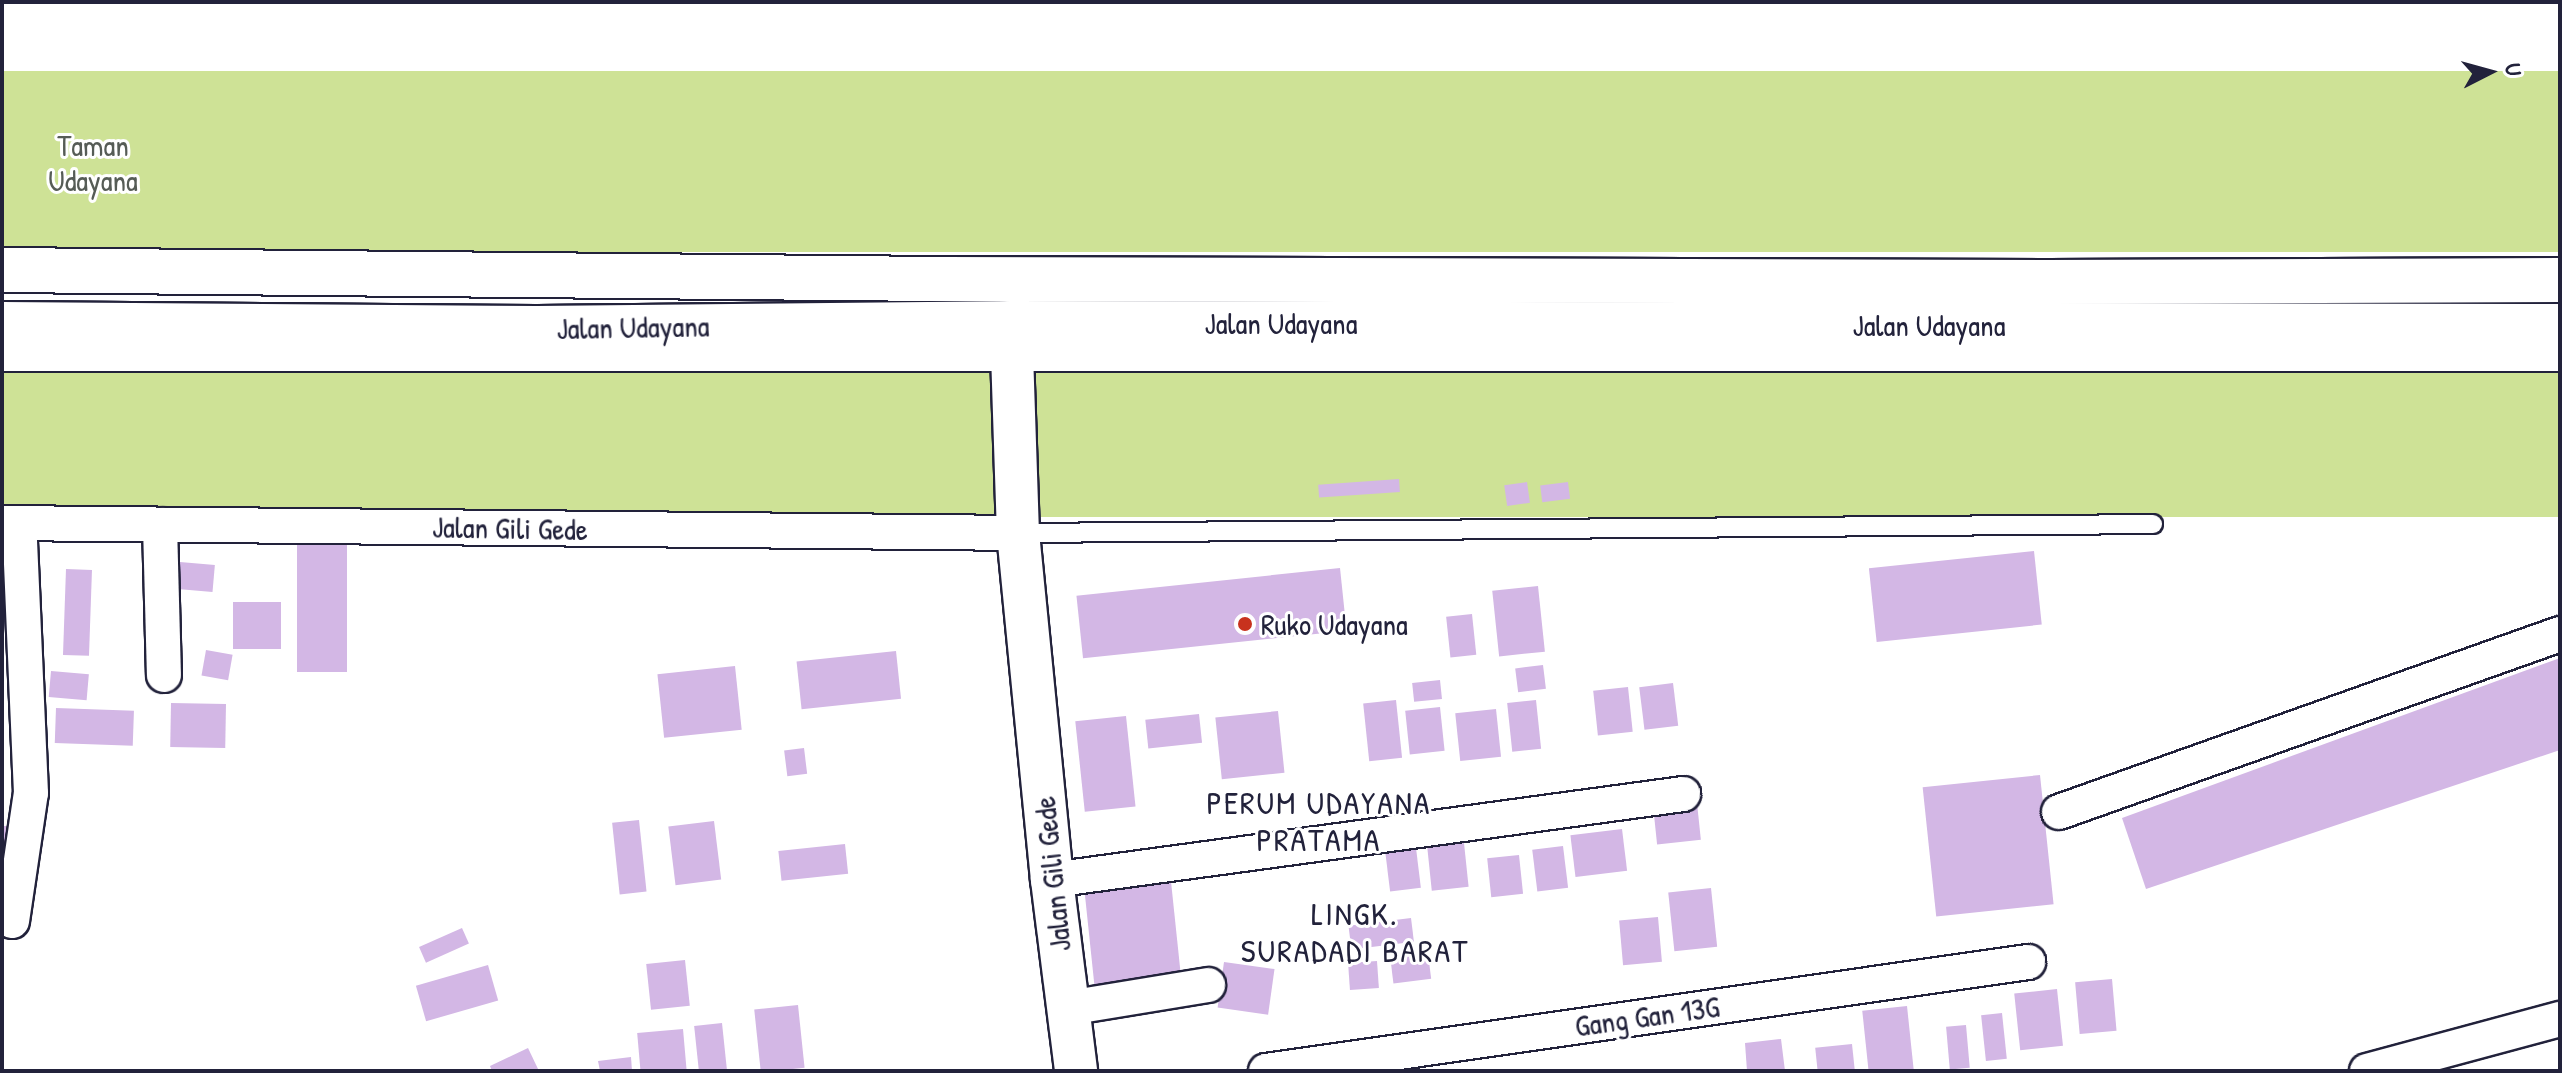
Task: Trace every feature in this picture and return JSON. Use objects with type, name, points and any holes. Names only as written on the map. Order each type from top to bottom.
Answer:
[{"type":"main road","name":"Jalan Udayana","points":[[2,270],[1500,281],[2560,280]]},
{"type":"main road","points":[[1500,281],[1500,324]]},
{"type":"main road","name":"Jalan Udayana","points":[[2,324],[537,328],[1012,340],[1500,324],[2560,326]]},
{"type":"street","points":[[2,358],[815,361],[1012,340],[2560,358]]},
{"type":"street","name":"Jalan Gili Gede","points":[[1012,340],[1018,533],[1052,880],[1076,1071]]},
{"type":"street","points":[[11,523],[31,793],[12,921]]},
{"type":"street","name":"Jalan Gili Gede","points":[[11,523],[1018,533]]},
{"type":"street","points":[[160,525],[164,675]]},
{"type":"street","points":[[2059,812],[2560,634]]},
{"type":"street","points":[[1052,880],[1683,794]]},
{"type":"street","name":"Gang Gan 13G","points":[[1266,1071],[2028,962]]},
{"type":"street","points":[[1068,1008],[1208,985]]},
{"type":"street","points":[[2367,1071],[2560,1019]]},
{"type":"lane","points":[[1018,533],[2153,524]]},
{"type":"green space","name":"Taman Udayana","points":[[2,71],[2560,71],[2560,252],[2,252]]},
{"type":"green space","points":[[2,363],[2560,363],[2560,517],[2,517]]},
{"type":"building","points":[[1399,479],[1400,492],[1319,498],[1318,485]]},
{"type":"building","points":[[1527,482],[1530,503],[1507,506],[1504,485]]},
{"type":"building","points":[[1568,482],[1570,499],[1542,502],[1540,485]]},
{"type":"building","points":[[297,544],[347,544],[347,672],[297,672]]},
{"type":"building","points":[[2034,551],[2042,625],[1877,642],[1869,568]]},
{"type":"building","points":[[180,562],[215,565],[213,592],[178,589]]},
{"type":"building","points":[[1340,568],[1347,631],[1083,658],[1076,596]]},
{"type":"building","points":[[66,569],[92,570],[89,656],[63,655]]},
{"type":"building","points":[[1538,586],[1545,652],[1499,656],[1492,591]]},
{"type":"building","points":[[233,602],[281,602],[281,649],[233,649]]},
{"type":"building","points":[[1472,614],[1476,655],[1450,657],[1446,617]]},
{"type":"building","points":[[206,650],[233,655],[228,680],[201,676]]},
{"type":"building","points":[[896,651],[901,699],[802,709],[797,661]]},
{"type":"building","points":[[2560,658],[2560,750],[2146,889],[2122,818]]},
{"type":"building","points":[[1543,665],[1546,689],[1518,692],[1515,668]]},
{"type":"building","points":[[735,666],[742,730],[664,738],[657,674]]},
{"type":"building","points":[[51,671],[89,674],[87,700],[49,697]]},
{"type":"building","points":[[1440,680],[1442,699],[1414,702],[1412,683]]},
{"type":"building","points":[[1673,683],[1678,726],[1644,730],[1639,687]]},
{"type":"building","points":[[1628,687],[1633,732],[1598,735],[1593,691]]},
{"type":"building","points":[[1396,700],[1402,758],[1369,761],[1363,703]]},
{"type":"building","points":[[1536,700],[1541,749],[1512,752],[1507,703]]},
{"type":"building","points":[[171,703],[226,704],[225,748],[170,747]]},
{"type":"building","points":[[1440,707],[1445,751],[1410,754],[1405,711]]},
{"type":"building","points":[[56,708],[134,711],[133,746],[55,743]]},
{"type":"building","points":[[1496,709],[1501,757],[1460,761],[1455,713]]},
{"type":"building","points":[[1278,711],[1284,773],[1222,779],[1215,718]]},
{"type":"building","points":[[1199,714],[1202,743],[1148,748],[1145,720]]},
{"type":"building","points":[[1126,716],[1136,807],[1085,812],[1075,721]]},
{"type":"building","points":[[804,748],[807,774],[787,776],[784,750]]},
{"type":"building","points":[[2040,775],[2054,904],[1936,917],[1923,787]]},
{"type":"building","points":[[1697,803],[1701,840],[1657,844],[1653,808]]},
{"type":"building","points":[[639,820],[647,892],[620,894],[612,823]]},
{"type":"building","points":[[714,821],[721,880],[676,885],[668,827]]},
{"type":"building","points":[[2,826],[8,826],[8,900],[2,900]]},
{"type":"building","points":[[1622,829],[1627,871],[1576,877],[1570,835]]},
{"type":"building","points":[[1464,843],[1469,887],[1432,891],[1427,847]]},
{"type":"building","points":[[845,844],[848,874],[782,881],[778,851]]},
{"type":"building","points":[[1563,846],[1568,888],[1537,891],[1532,850]]},
{"type":"building","points":[[1416,848],[1421,888],[1390,891],[1385,852]]},
{"type":"building","points":[[1519,855],[1523,894],[1491,897],[1487,858]]},
{"type":"building","points":[[1170,872],[1181,975],[1094,985],[1083,881]]},
{"type":"building","points":[[1711,888],[1717,947],[1674,951],[1668,892]]},
{"type":"building","points":[[1658,917],[1662,962],[1623,965],[1619,920]]},
{"type":"building","points":[[1411,918],[1414,942],[1351,949],[1348,926]]},
{"type":"building","points":[[462,928],[469,944],[426,963],[419,947]]},
{"type":"building","points":[[1428,953],[1431,979],[1393,983],[1390,958]]},
{"type":"building","points":[[685,960],[690,1006],[651,1010],[646,964]]},
{"type":"building","points":[[1377,961],[1379,988],[1350,990],[1348,963]]},
{"type":"building","points":[[1224,962],[1275,969],[1268,1015],[1218,1008]]},
{"type":"building","points":[[488,965],[498,1001],[426,1021],[416,986]]},
{"type":"building","points":[[2112,979],[2117,1031],[2080,1034],[2075,982]]},
{"type":"building","points":[[2057,989],[2063,1046],[2020,1050],[2014,993]]},
{"type":"building","points":[[798,1005],[805,1068],[761,1071],[754,1010]]},
{"type":"building","points":[[1907,1006],[1914,1071],[1869,1071],[1862,1011]]},
{"type":"building","points":[[2002,1013],[2007,1059],[1986,1061],[1981,1015]]},
{"type":"building","points":[[722,1023],[727,1071],[699,1071],[694,1026]]},
{"type":"building","points":[[1966,1025],[1970,1068],[1950,1070],[1946,1027]]},
{"type":"building","points":[[683,1029],[687,1071],[640,1071],[637,1033]]},
{"type":"building","points":[[1781,1039],[1785,1071],[1747,1071],[1745,1043]]},
{"type":"building","points":[[1852,1044],[1855,1071],[1818,1071],[1815,1048]]},
{"type":"building","points":[[528,1048],[539,1071],[492,1071],[490,1066]]},
{"type":"building","points":[[631,1057],[632,1071],[600,1071],[598,1061]]},
{"type":"place","name":"Ruko Udayana","points":[[1245,624]]},
{"type":"district","name":"PERUM UDAYANA PRATAMA","points":[[1319,822]]},
{"type":"district","name":"LINGK. SURADADI BARAT","points":[[1355,934]]}]
